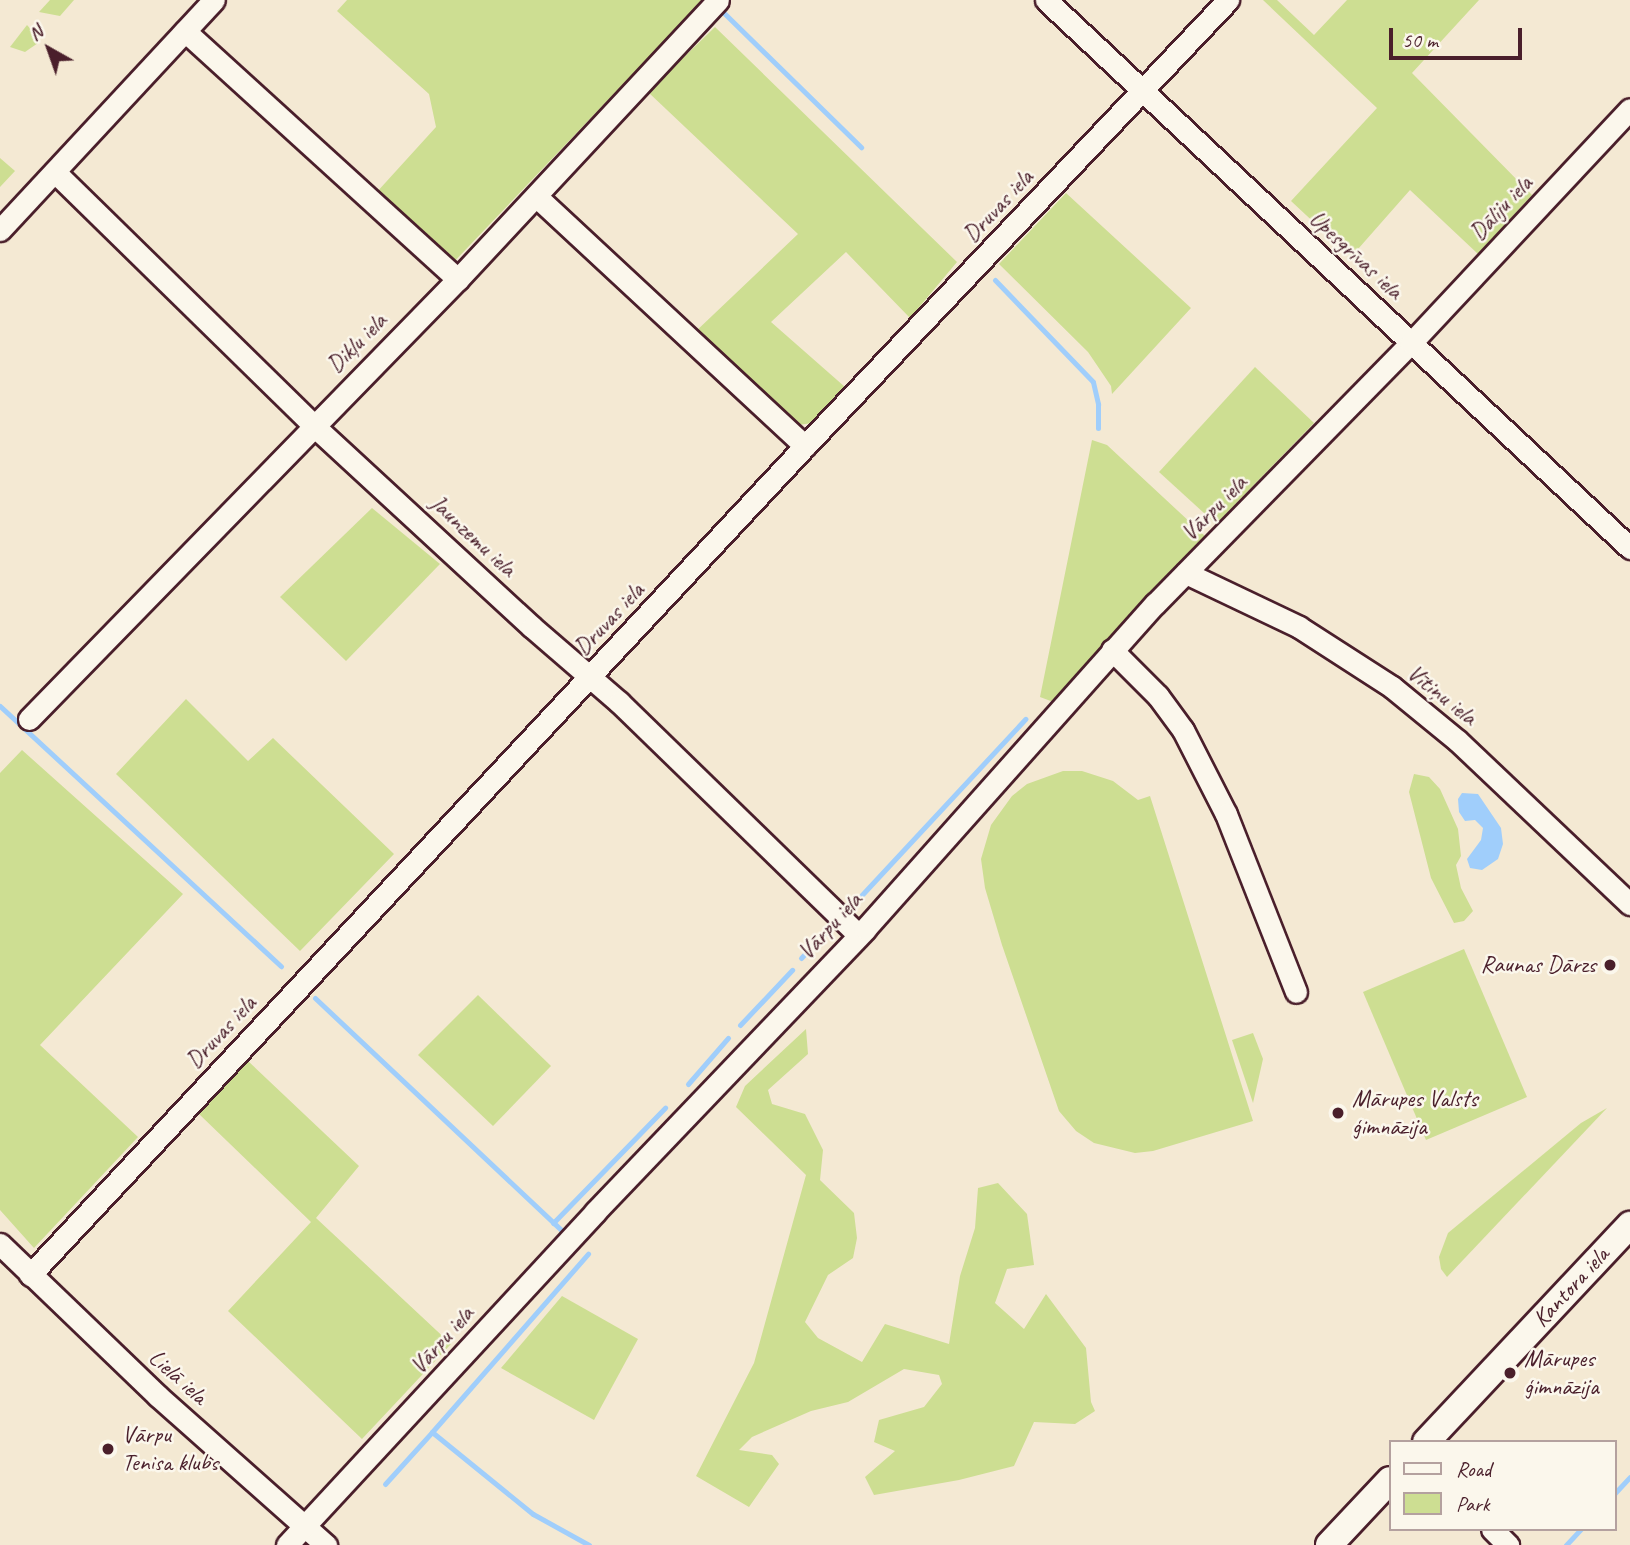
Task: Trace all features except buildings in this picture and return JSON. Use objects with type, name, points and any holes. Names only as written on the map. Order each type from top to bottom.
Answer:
[{"type":"main road","name":"Kantora iela","points":[[1428,1440],[1630,1224]]},
{"type":"main road","points":[[1329,1545],[1388,1482]]},
{"type":"street","points":[[0,230],[214,0]]},
{"type":"street","name":"Dikļu iela","points":[[29,719],[537,197],[656,64],[718,0]]},
{"type":"street","name":"Upesgrīvas iela","points":[[1046,0],[1630,548]]},
{"type":"street","name":"Druvas iela","points":[[30,1275],[347,934],[591,678],[805,446],[1228,0]]},
{"type":"street","points":[[186,31],[458,279]]},
{"type":"street","name":"Dāliju iela","points":[[1411,343],[1630,109]]},
{"type":"street","name":"Jaunzemu iela","points":[[55,172],[313,425],[591,678],[859,935]]},
{"type":"street","points":[[537,197],[805,446]]},
{"type":"street","name":"Vārpu iela","points":[[287,1545],[595,1212],[859,935],[1112,650],[1411,343]]},
{"type":"street","name":"Vītiņu iela","points":[[1186,573],[1299,627],[1392,687],[1458,741],[1630,904]]},
{"type":"street","points":[[1112,650],[1158,696],[1183,730],[1226,814],[1296,992]]},
{"type":"street","name":"Lielā iela","points":[[0,1244],[159,1396],[326,1545]]},
{"type":"street","points":[[1494,1531],[1508,1545]]},
{"type":"green space","points":[[50,0],[74,0],[60,16],[39,12]]},
{"type":"green space","points":[[347,0],[703,0],[450,266],[376,193],[436,127],[429,94],[337,11]]},
{"type":"green space","points":[[1263,0],[1277,0],[1314,35],[1347,0],[1479,0],[1412,73],[1532,195],[1478,254],[1410,190],[1351,257],[1291,201],[1377,108]]},
{"type":"green space","points":[[27,25],[36,35],[38,43],[25,52],[10,47]]},
{"type":"green space","points":[[715,27],[957,262],[910,318],[846,252],[771,322],[845,387],[812,423],[792,426],[693,334],[798,234],[648,92]]},
{"type":"green space","points":[[0,158],[15,171],[0,187]]},
{"type":"green space","points":[[1066,193],[1191,308],[1112,394],[1111,386],[1088,352],[999,264]]},
{"type":"green space","points":[[1255,367],[1314,423],[1216,524],[1159,472]]},
{"type":"green space","points":[[1092,440],[1107,445],[1206,537],[1104,645],[1056,703],[1040,697]]},
{"type":"green space","points":[[372,508],[440,564],[346,661],[280,597]]},
{"type":"green space","points":[[186,699],[248,761],[273,738],[394,854],[300,951],[116,774]]},
{"type":"green space","points":[[22,750],[183,894],[40,1045],[138,1137],[34,1248],[0,1210],[0,773]]},
{"type":"green space","points":[[1063,771],[1082,771],[1113,781],[1138,800],[1150,796],[1253,1121],[1153,1151],[1135,1153],[1094,1143],[1076,1131],[1059,1111],[1002,945],[985,888],[981,859],[991,825],[1012,796],[1027,784]]},
{"type":"green space","points":[[1414,774],[1429,777],[1440,789],[1458,829],[1461,856],[1456,865],[1461,888],[1473,911],[1464,921],[1454,923],[1431,878],[1409,792]]},
{"type":"green space","points":[[1464,949],[1527,1097],[1426,1140],[1363,992]]},
{"type":"green space","points":[[478,995],[551,1066],[493,1126],[418,1055]]},
{"type":"green space","points":[[806,1029],[808,1054],[768,1090],[772,1104],[805,1114],[823,1150],[820,1180],[854,1213],[857,1238],[853,1258],[828,1275],[805,1322],[818,1338],[862,1362],[885,1324],[949,1344],[960,1276],[975,1228],[978,1188],[998,1183],[1027,1214],[1034,1265],[1007,1269],[995,1303],[1024,1329],[1046,1294],[1086,1348],[1091,1402],[1095,1411],[1075,1424],[1034,1422],[1014,1466],[959,1480],[874,1495],[865,1477],[895,1451],[874,1442],[879,1420],[924,1407],[942,1384],[939,1375],[904,1369],[848,1402],[811,1411],[752,1437],[739,1450],[772,1455],[779,1464],[749,1507],[696,1476],[754,1363],[806,1175],[736,1107],[745,1086]]},
{"type":"green space","points":[[1253,1033],[1263,1059],[1253,1103],[1232,1040]]},
{"type":"green space","points":[[248,1061],[359,1166],[316,1218],[451,1344],[362,1439],[228,1311],[311,1222],[199,1114]]},
{"type":"green space","points":[[1607,1108],[1447,1277],[1441,1269],[1439,1257],[1448,1233],[1581,1123]]},
{"type":"green space","points":[[562,1296],[638,1339],[594,1420],[501,1368]]},
{"type":"water","points":[[1462,793],[1478,794],[1501,828],[1503,844],[1498,859],[1482,870],[1470,868],[1467,859],[1481,840],[1483,828],[1475,820],[1465,821],[1459,812],[1458,799]]},
{"type":"waterway","points":[[724,13],[861,147]]},
{"type":"waterway","points":[[995,280],[1093,382],[1098,404],[1098,428]]},
{"type":"waterway","points":[[0,706],[281,966]]},
{"type":"waterway","points":[[858,899],[1025,719]]},
{"type":"waterway","points":[[801,958],[830,927]]},
{"type":"waterway","points":[[740,1025],[792,970]]},
{"type":"waterway","points":[[315,998],[562,1231]]},
{"type":"waterway","points":[[688,1084],[728,1038]]},
{"type":"waterway","points":[[553,1223],[665,1108]]},
{"type":"waterway","points":[[432,1432],[588,1254]]},
{"type":"waterway","points":[[385,1484],[432,1432],[533,1514],[589,1545]]},
{"type":"waterway","points":[[1616,1492],[1630,1477]]},
{"type":"waterway","points":[[1566,1545],[1579,1531]]},
{"type":"place","name":"Raunas Dārzs","points":[[1610,965]]},
{"type":"place","name":"Mārupes Valsts ģimnāzija","points":[[1338,1113]]},
{"type":"place","name":"Mārupes ģimnāzija","points":[[1510,1373]]},
{"type":"place","name":"Vārpu Tenisa klubs","points":[[108,1449]]}]
